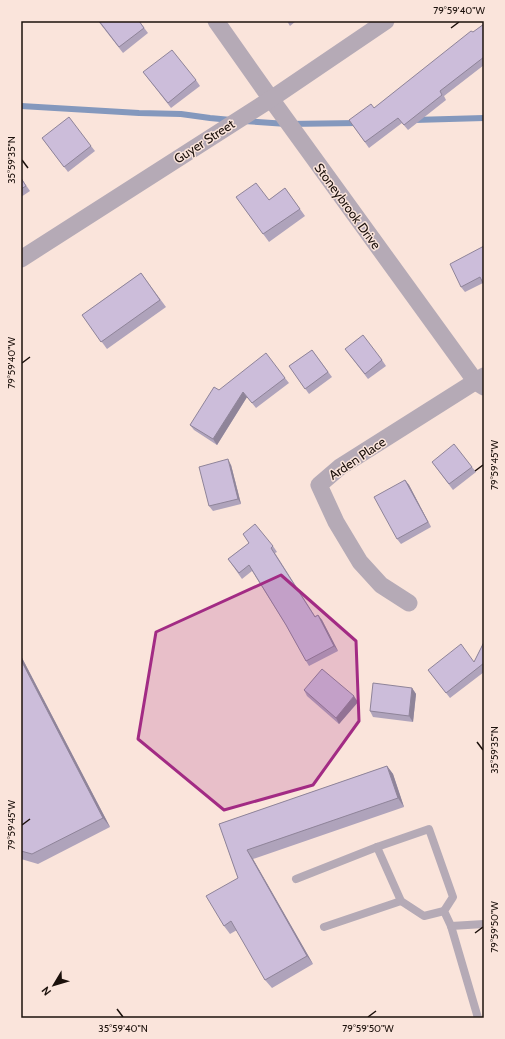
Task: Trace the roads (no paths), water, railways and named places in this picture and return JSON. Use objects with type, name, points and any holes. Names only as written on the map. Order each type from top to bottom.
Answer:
[{"type":"street","name":"Stoneybrook Drive","points":[[216,21],[271,99],[481,382]]},
{"type":"street","name":"Guyer Street","points":[[21,259],[271,99],[386,21]]},
{"type":"street","name":"Arden Place","points":[[409,603],[381,585],[360,562],[336,522],[319,485],[340,467],[481,382]]},
{"type":"lane","points":[[296,879],[378,847],[429,830],[453,897],[444,911],[424,916],[401,901],[378,847]]},
{"type":"lane","points":[[324,927],[401,901]]},
{"type":"lane","points":[[444,911],[451,926],[478,1018]]},
{"type":"lane","points":[[451,926],[484,924]]},
{"type":"waterway","points":[[21,106],[181,114],[231,120]]},
{"type":"waterway","points":[[414,120],[484,118]]},
{"type":"waterway","points":[[244,121],[287,124],[359,123]]}]
